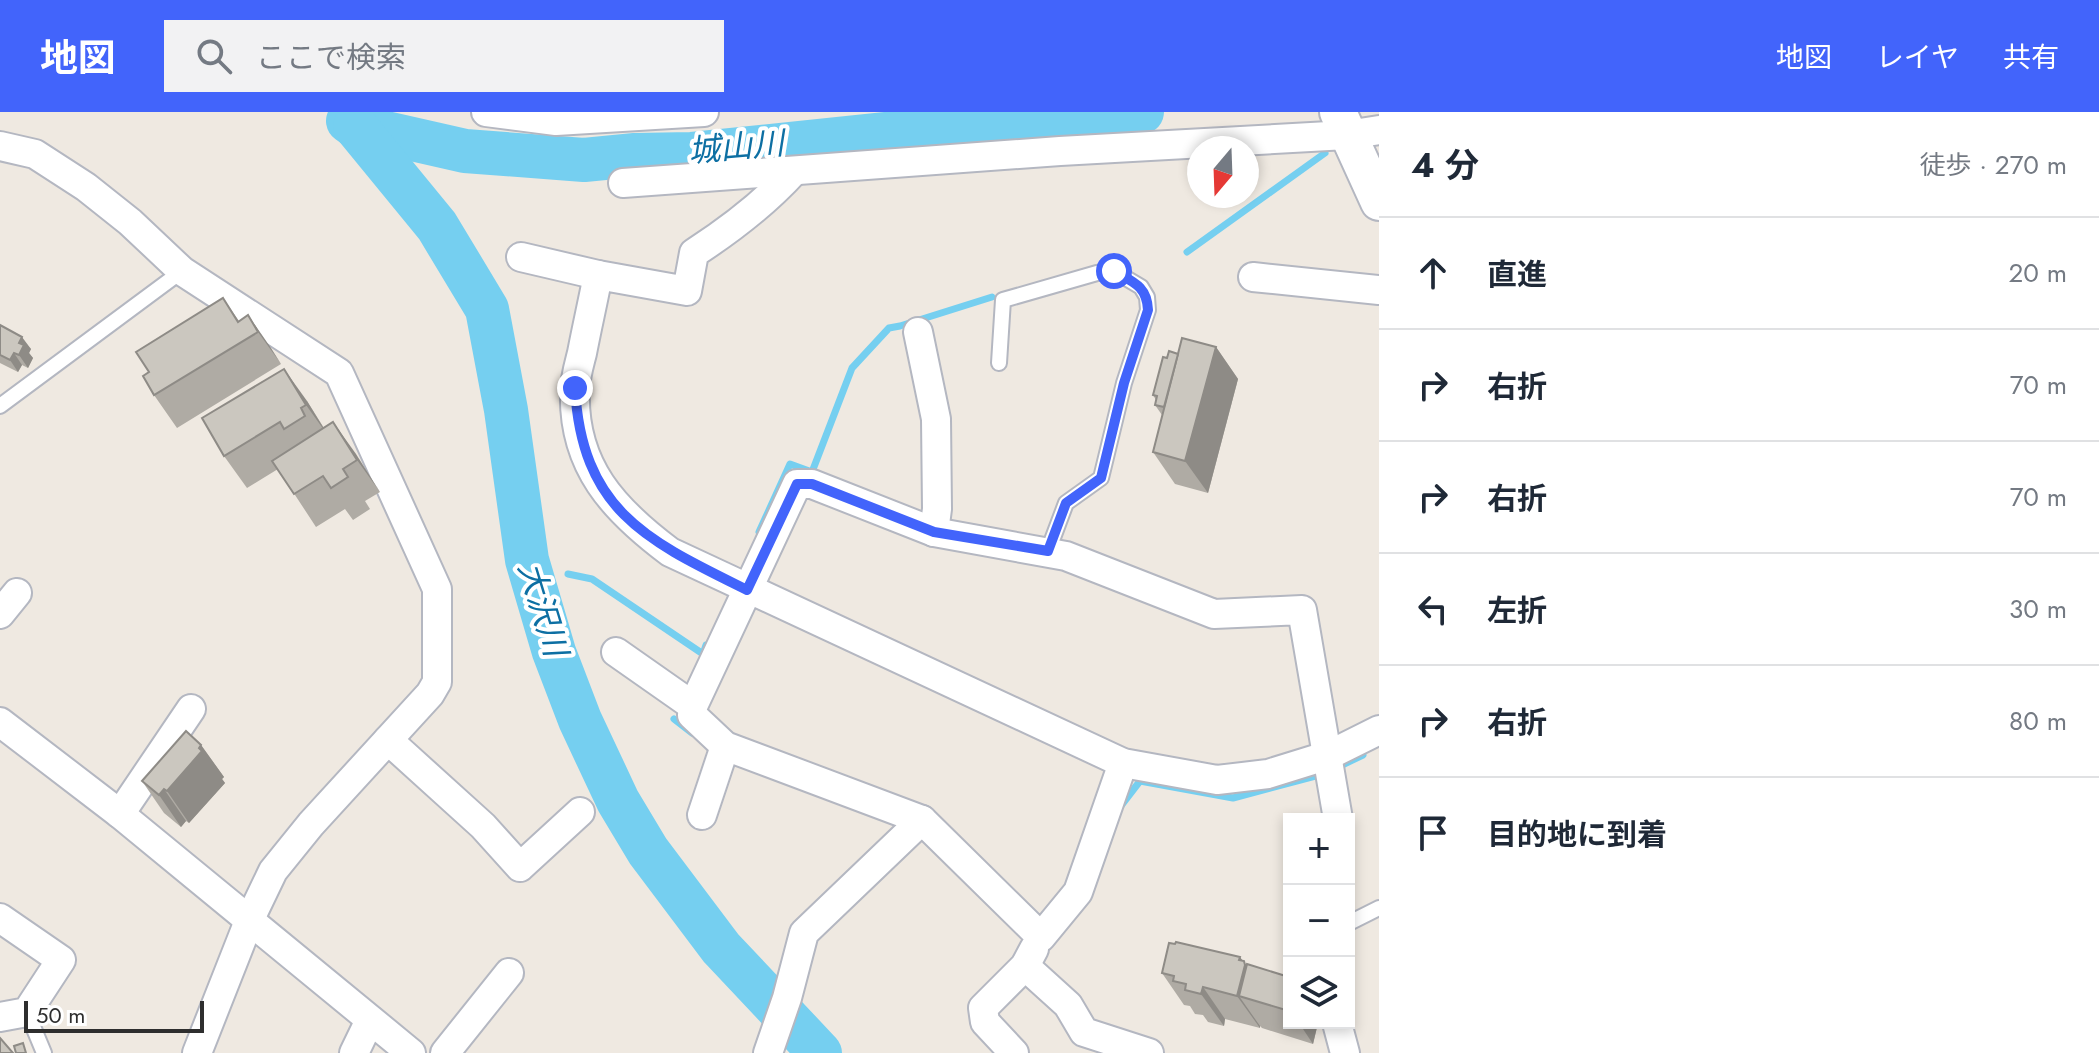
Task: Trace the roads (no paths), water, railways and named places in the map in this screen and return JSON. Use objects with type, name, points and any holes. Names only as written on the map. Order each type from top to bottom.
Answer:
[{"type":"street","points":[[486,112],[556,121],[704,112]]},
{"type":"street","points":[[623,183],[1277,138],[1352,125],[1379,202]]},
{"type":"street","points":[[1259,151],[1277,138]]},
{"type":"street","points":[[0,146],[35,154],[86,187],[130,222],[182,271],[339,373],[437,589],[437,682],[430,694],[311,824],[273,871],[249,921],[197,1053]]},
{"type":"street","points":[[521,257],[687,291],[694,253],[738,224],[794,171]]},
{"type":"street","points":[[598,275],[575,388],[579,431],[592,472],[618,510],[670,552],[1123,763],[1217,780],[1268,774],[1329,755],[1379,730]]},
{"type":"street","points":[[1253,277],[1379,290]]},
{"type":"street","points":[[918,332],[936,419],[937,509],[934,532]]},
{"type":"street","points":[[1041,937],[922,820],[725,746],[692,715],[693,706],[797,484],[812,484],[934,532],[1048,551],[1214,614],[1302,610],[1337,813]]},
{"type":"street","points":[[616,652],[693,706]]},
{"type":"street","points":[[120,814],[191,709]]},
{"type":"street","points":[[0,722],[120,814],[411,1053]]},
{"type":"street","points":[[388,740],[483,826],[520,867],[580,812]]},
{"type":"street","points":[[702,815],[725,746]]},
{"type":"street","points":[[1014,1053],[985,1022],[983,1008],[1025,966],[1041,937],[1078,892],[1123,763]]},
{"type":"street","points":[[769,1051],[804,933],[922,820]]},
{"type":"street","points":[[0,918],[61,960],[14,1014]]},
{"type":"street","points":[[1025,966],[1068,1005],[1084,1032],[1149,1053]]},
{"type":"street","points":[[445,1053],[509,973]]},
{"type":"street","points":[[354,1053],[370,1020]]},
{"type":"street","points":[[1339,1029],[1345,1053]]},
{"type":"lane","points":[[0,406],[182,271]]},
{"type":"lane","points":[[999,363],[1003,300],[1114,271],[1141,287],[1147,297],[1148,310],[1124,383],[1101,478],[1066,503],[1048,551]]},
{"type":"lane","points":[[1355,920],[1379,908]]},
{"type":"lane","points":[[14,1014],[44,1053]]},
{"type":"waterway","name":"城山川","points":[[348,121],[355,126],[465,151],[584,160],[692,154],[1001,122],[1142,112]]},
{"type":"waterway","name":"大沢川","points":[[355,126],[437,226],[487,309],[506,410],[527,560],[554,652],[580,720],[618,801],[648,851],[721,948],[820,1053]]},
{"type":"waterway","points":[[1187,252],[1325,153]]},
{"type":"waterway","points":[[759,532],[790,464],[812,472],[852,368],[889,328],[992,297]]},
{"type":"waterway","points":[[529,569],[546,571]]},
{"type":"waterway","points":[[568,574],[592,579],[703,654],[706,645]]},
{"type":"waterway","points":[[674,719],[692,733]]},
{"type":"waterway","points":[[1338,767],[1363,755]]},
{"type":"waterway","points":[[1120,807],[1140,781],[1233,798],[1323,774]]}]
